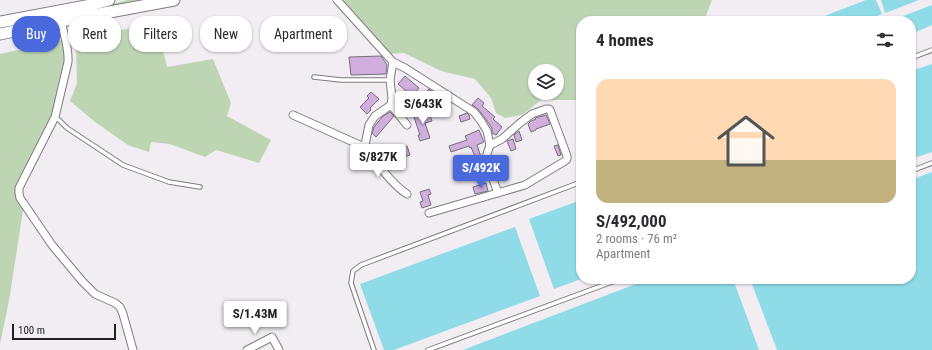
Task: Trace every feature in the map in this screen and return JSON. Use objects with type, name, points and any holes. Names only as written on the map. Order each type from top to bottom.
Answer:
[{"type":"main road","points":[[0,22],[86,6],[109,0]]},
{"type":"main road","points":[[0,34],[61,20],[174,0]]},
{"type":"street","points":[[337,0],[393,62],[474,112],[487,131],[490,145],[487,154],[487,163],[498,193]]},
{"type":"street","points":[[61,20],[68,47],[68,62],[55,117],[19,188],[20,198],[52,245],[82,281],[95,294],[115,303],[120,307],[133,350]]},
{"type":"street","points":[[393,62],[390,80],[392,98],[391,105],[376,116],[369,125],[365,145],[392,180],[407,194]]},
{"type":"street","points":[[391,105],[407,125]]},
{"type":"street","points":[[429,213],[525,185],[567,159],[550,110],[548,109],[532,114],[520,122],[502,140],[490,145]]},
{"type":"street","points":[[293,115],[362,146],[365,145]]},
{"type":"street","points":[[247,350],[272,337],[279,350]]},
{"type":"lane","points":[[916,56],[932,50]]},
{"type":"lane","points":[[314,77],[341,80],[390,80]]},
{"type":"lane","points":[[55,117],[67,128],[123,165],[169,182],[200,187]]},
{"type":"lane","points":[[916,169],[932,163]]},
{"type":"lane","points":[[374,350],[351,282],[353,271],[361,265],[576,184]]},
{"type":"lane","points":[[428,350],[606,284]]},
{"type":"green space","points":[[127,0],[147,0],[69,15]]},
{"type":"green space","points":[[338,0],[712,0],[706,16],[576,16],[576,100],[564,100],[564,64],[528,64],[528,100],[541,100],[522,115],[505,118],[496,113],[491,98],[475,79],[441,71],[404,53],[387,54]]},
{"type":"green space","points":[[129,28],[129,52],[163,52],[167,67],[213,59],[231,103],[227,116],[271,140],[259,163],[216,150],[205,157],[170,144],[151,142],[149,152],[128,145],[95,122],[70,101],[77,83],[76,52],[121,52],[121,30]]},
{"type":"green space","points":[[63,40],[66,61],[52,114],[47,127],[18,183],[23,210],[9,301],[0,344],[0,54],[12,51],[60,52],[60,41]]},
{"type":"water","points":[[866,0],[876,0],[882,14],[877,16],[825,16]]},
{"type":"water","points":[[881,0],[919,0],[885,13]]},
{"type":"water","points":[[932,5],[932,25],[916,32],[916,16],[903,16]]},
{"type":"water","points":[[932,64],[932,152],[916,157],[916,69]]},
{"type":"water","points":[[932,172],[932,350],[777,350],[752,284],[916,284],[916,178]]},
{"type":"water","points":[[576,202],[576,281],[554,289],[529,219]]},
{"type":"water","points":[[515,227],[540,296],[394,350],[384,350],[360,284]]},
{"type":"water","points":[[636,284],[735,284],[759,350],[463,350]]},
{"type":"building","points":[[381,56],[387,65],[386,74],[351,75],[349,57]]},
{"type":"building","points":[[405,76],[419,88],[412,96],[398,84]]},
{"type":"building","points":[[429,89],[436,95],[432,99],[425,93]]},
{"type":"building","points":[[371,92],[379,99],[370,108],[371,110],[367,114],[360,107],[369,98],[367,96]]},
{"type":"building","points":[[478,98],[484,103],[482,106],[495,117],[493,119],[502,127],[496,135],[492,133],[492,128],[478,109],[472,105]]},
{"type":"building","points":[[428,111],[432,121],[425,123],[430,138],[420,141],[418,135],[420,135],[414,117]]},
{"type":"building","points":[[390,112],[394,116],[376,137],[372,133],[374,127],[383,116]]},
{"type":"building","points":[[467,113],[470,119],[461,122],[459,116]]},
{"type":"building","points":[[546,115],[550,124],[531,132],[528,124],[536,119],[535,118]]},
{"type":"building","points":[[479,130],[484,142],[477,145],[481,157],[476,159],[471,147],[470,148],[469,146],[451,152],[449,146],[467,140],[465,136]]},
{"type":"building","points":[[519,131],[522,140],[516,142],[514,135]]},
{"type":"building","points":[[513,139],[516,149],[511,151],[507,141]]},
{"type":"building","points":[[558,145],[561,155],[558,156],[554,146]]},
{"type":"building","points":[[407,146],[410,155],[404,157],[401,148]]},
{"type":"building","points":[[486,183],[488,191],[475,194],[473,187]]},
{"type":"building","points":[[429,189],[431,194],[428,195],[431,205],[422,208],[420,202],[423,201],[420,192]]}]
